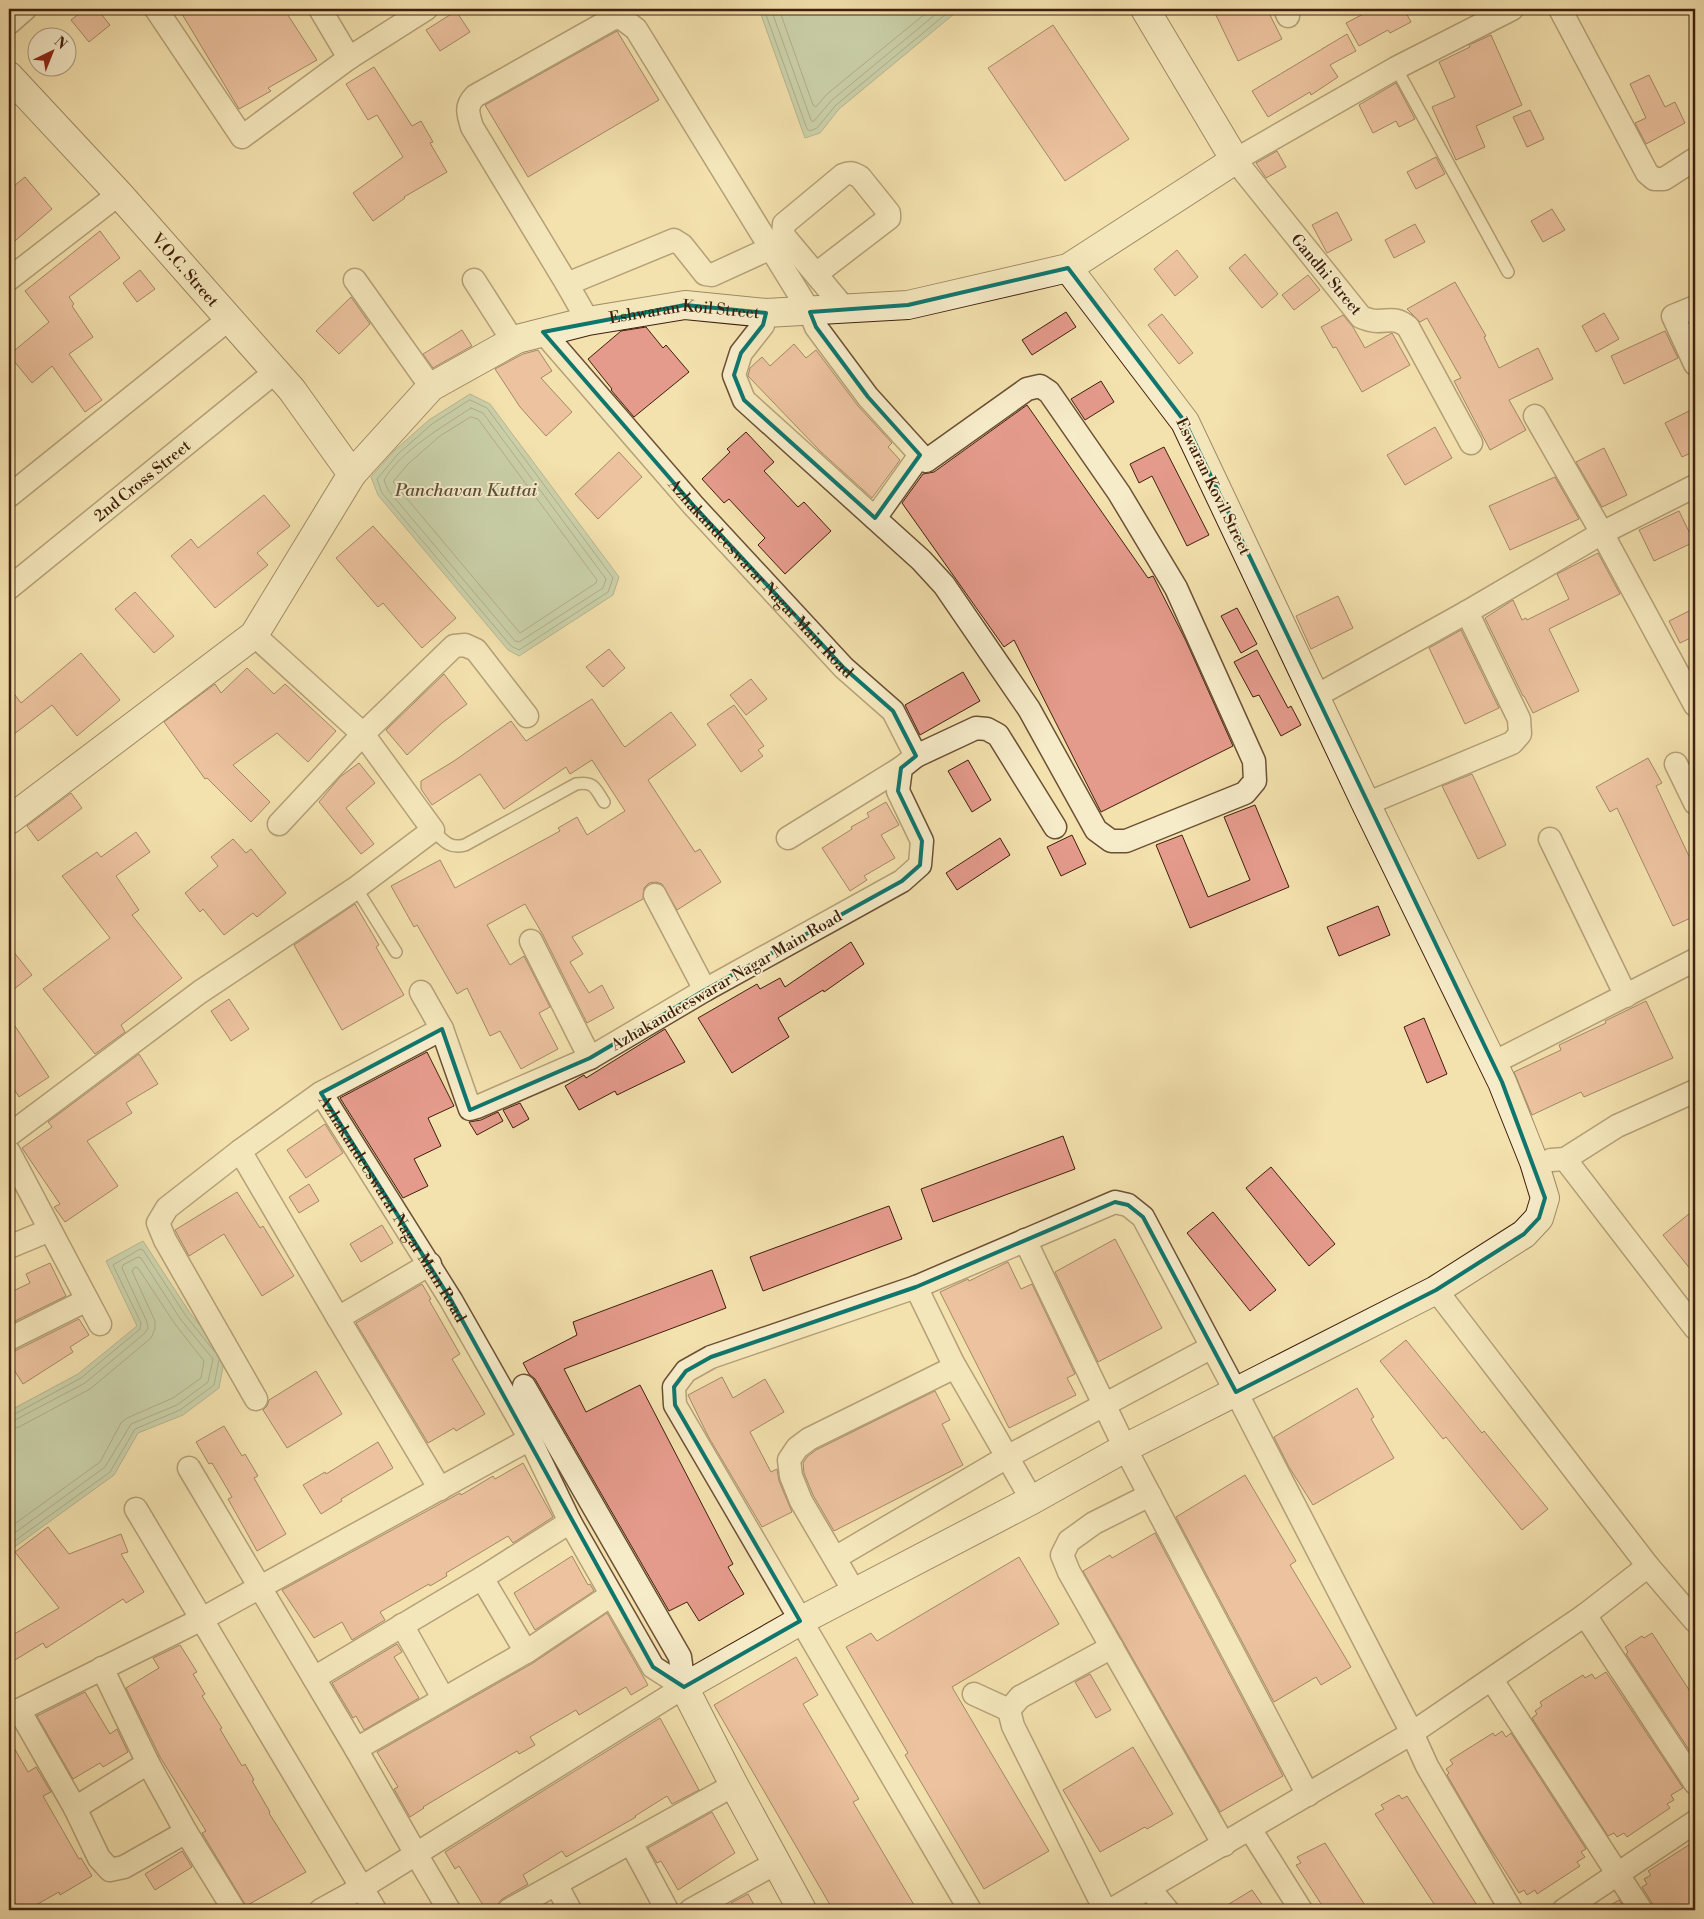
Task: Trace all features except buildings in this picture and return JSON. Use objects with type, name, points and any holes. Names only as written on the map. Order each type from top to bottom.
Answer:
[{"type":"street","points":[[9,23],[25,9]]},
{"type":"street","points":[[156,9],[242,137],[349,58],[426,9]]},
{"type":"street","points":[[320,9],[349,58]]},
{"type":"street","points":[[1145,9],[1235,160],[1396,68],[1512,9]]},
{"type":"street","points":[[1560,9],[1647,173],[1654,179],[1664,179],[1695,159]]},
{"type":"street","points":[[588,321],[472,127],[467,110],[469,102],[474,96],[612,19],[620,17],[636,29],[810,312],[816,327],[868,397],[926,461],[1027,389],[1040,386],[1049,392],[1119,493],[1176,588],[1254,761],[1255,781],[1245,793],[1126,841],[1111,841],[1096,830],[1029,709],[944,585],[921,560],[744,400],[734,375],[741,353],[763,325],[766,313]]},
{"type":"street","name":"V.O.C. Street","points":[[9,76],[119,194],[292,390],[352,474]]},
{"type":"street","name":"Eshwaran Koil Street","points":[[254,635],[352,474],[431,387],[513,341],[588,321],[685,305],[766,313],[908,305],[1068,268],[1235,160]]},
{"type":"street","name":"Gandhi Street","points":[[1235,160],[1361,317],[1374,322],[1402,321],[1408,327],[1471,443]]},
{"type":"street","points":[[816,274],[889,218],[889,213],[860,176],[854,173],[843,175],[784,224],[783,235],[845,309]]},
{"type":"street","points":[[9,279],[119,194]]},
{"type":"street","points":[[567,284],[674,240],[682,245],[705,274],[712,275],[771,248]]},
{"type":"street","name":"Eswaran Kovil Street","points":[[684,1687],[800,1622],[1032,1500],[1125,1448],[1436,1290],[1524,1234],[1539,1218],[1544,1198],[1534,1162],[1493,1063],[1366,804],[1185,422],[1068,268]]},
{"type":"street","points":[[355,280],[431,387]]},
{"type":"street","points":[[474,280],[513,341]]},
{"type":"street","points":[[1695,307],[1673,316],[1695,364]]},
{"type":"street","points":[[9,496],[229,320]]},
{"type":"street","name":"Azhakandeeswarar Nagar Main Road","points":[[543,332],[720,533],[844,668],[893,711],[908,762],[898,791],[922,841],[920,865],[902,881],[705,990],[590,1058],[477,1108],[470,1109],[442,1029],[321,1093],[430,1264],[530,1440],[570,1522],[653,1667],[684,1687]]},
{"type":"street","name":"2nd Cross Street","points":[[9,588],[275,372]]},
{"type":"street","points":[[1535,416],[1602,533],[1695,705]]},
{"type":"street","points":[[875,518],[920,455]]},
{"type":"street","points":[[1316,696],[1467,612],[1602,533],[1695,486]]},
{"type":"street","points":[[1366,804],[1512,743],[1520,734],[1519,719],[1467,612]]},
{"type":"street","points":[[9,820],[254,635],[362,734],[433,830],[356,888],[200,992],[9,1135]]},
{"type":"street","points":[[278,824],[362,734],[454,646],[465,645],[476,650],[527,716]]},
{"type":"street","points":[[788,838],[908,762],[976,728],[987,729],[998,735],[1055,828]]},
{"type":"street","points":[[1676,764],[1695,803]]},
{"type":"street","points":[[1550,839],[1626,996]]},
{"type":"street","points":[[654,895],[705,990]]},
{"type":"street","points":[[531,941],[590,1058]]},
{"type":"street","points":[[1493,1063],[1695,960]]},
{"type":"street","points":[[421,992],[442,1029]]},
{"type":"street","points":[[1534,1162],[1565,1159],[1617,1126],[1695,1091]]},
{"type":"street","points":[[256,1399],[165,1240],[158,1223],[167,1208],[240,1151],[321,1093]]},
{"type":"street","points":[[240,1151],[440,1489]]},
{"type":"street","points":[[9,1152],[100,1324]]},
{"type":"street","points":[[1565,1159],[1695,1328]]},
{"type":"street","points":[[970,1910],[800,1622],[675,1405],[674,1387],[686,1371],[711,1357],[916,1287],[1115,1202],[1128,1205],[1143,1217],[1236,1392],[1412,1733],[1427,1766],[1511,1910]]},
{"type":"street","points":[[9,1247],[50,1230]]},
{"type":"street","points":[[1025,1240],[1125,1448],[1308,1795]]},
{"type":"street","points":[[338,1318],[430,1264]]},
{"type":"street","points":[[916,1287],[955,1367],[1032,1500]]},
{"type":"street","points":[[1436,1290],[1648,1566],[1695,1621]]},
{"type":"street","points":[[9,1339],[87,1300]]},
{"type":"street","points":[[835,1558],[1007,1457],[1212,1347]]},
{"type":"street","points":[[855,1593],[801,1500],[791,1476],[789,1460],[797,1448],[809,1439],[955,1367]]},
{"type":"street","points":[[524,1386],[680,1657],[684,1687],[734,1785],[802,1910]]},
{"type":"street","points":[[186,1832],[124,1867],[110,1870],[99,1858],[75,1808],[14,1713],[202,1619],[530,1440]]},
{"type":"street","points":[[189,1468],[356,1748],[449,1910]]},
{"type":"street","points":[[1150,1495],[1094,1523],[1069,1541],[1062,1555],[1069,1572],[1224,1844]]},
{"type":"street","points":[[136,1510],[375,1910]]},
{"type":"street","points":[[314,1678],[482,1578],[570,1522]]},
{"type":"street","points":[[1111,1910],[1412,1733],[1585,1615],[1648,1566]]},
{"type":"street","points":[[482,1578],[526,1652]]},
{"type":"street","points":[[356,1748],[526,1652],[611,1595]]},
{"type":"street","points":[[1585,1615],[1695,1783]]},
{"type":"street","points":[[402,1625],[443,1698]]},
{"type":"street","points":[[1009,1710],[1020,1697],[1112,1647]]},
{"type":"street","points":[[102,1668],[148,1763],[186,1832],[234,1910]]},
{"type":"street","points":[[1492,1680],[1641,1910]]},
{"type":"street","points":[[321,1910],[363,1888],[684,1687]]},
{"type":"street","points":[[974,1694],[1009,1710]]},
{"type":"street","points":[[1009,1710],[1013,1726],[1106,1910]]},
{"type":"street","points":[[75,1808],[148,1763]]},
{"type":"street","points":[[510,1910],[734,1785]]},
{"type":"street","points":[[1564,1910],[1695,1822]]},
{"type":"street","points":[[1250,1829],[1300,1910]]},
{"type":"street","points":[[631,1843],[666,1910]]},
{"type":"street","points":[[691,1910],[776,1863]]},
{"type":"street","points":[[556,1884],[570,1910]]},
{"type":"street","points":[[1149,1888],[1167,1910]]},
{"type":"lane","points":[[1396,68],[1508,272]]},
{"type":"lane","points":[[433,830],[446,843],[457,847],[466,845],[576,784],[585,782],[592,785],[604,802]]},
{"type":"lane","points":[[356,888],[396,952]]},
{"type":"highlighted area","points":[[1068,268],[1185,422],[1502,1082],[1545,1198],[1539,1218],[1524,1234],[1436,1290],[1236,1392],[1143,1217],[1128,1205],[1115,1202],[916,1287],[711,1357],[686,1371],[674,1387],[675,1405],[800,1621],[684,1687],[653,1667],[451,1300],[321,1093],[442,1029],[470,1110],[590,1058],[705,990],[902,881],[920,865],[922,841],[898,791],[901,768],[916,756],[893,711],[844,668],[693,505],[543,332],[685,305],[766,313],[763,325],[741,353],[734,375],[744,400],[875,518],[920,455],[868,397],[816,327],[810,312],[908,305]]},
{"type":"water","points":[[759,9],[960,9],[839,109],[820,133],[805,138]]},
{"type":"water","name":"Panchavan Kuttai","points":[[470,394],[490,404],[619,577],[613,595],[519,656],[508,650],[378,495],[371,477],[395,450],[429,420]]},
{"type":"water","points":[[143,1241],[190,1313],[225,1356],[219,1388],[183,1415],[138,1433],[114,1475],[9,1551],[9,1411],[78,1374],[137,1326],[106,1261]]}]
